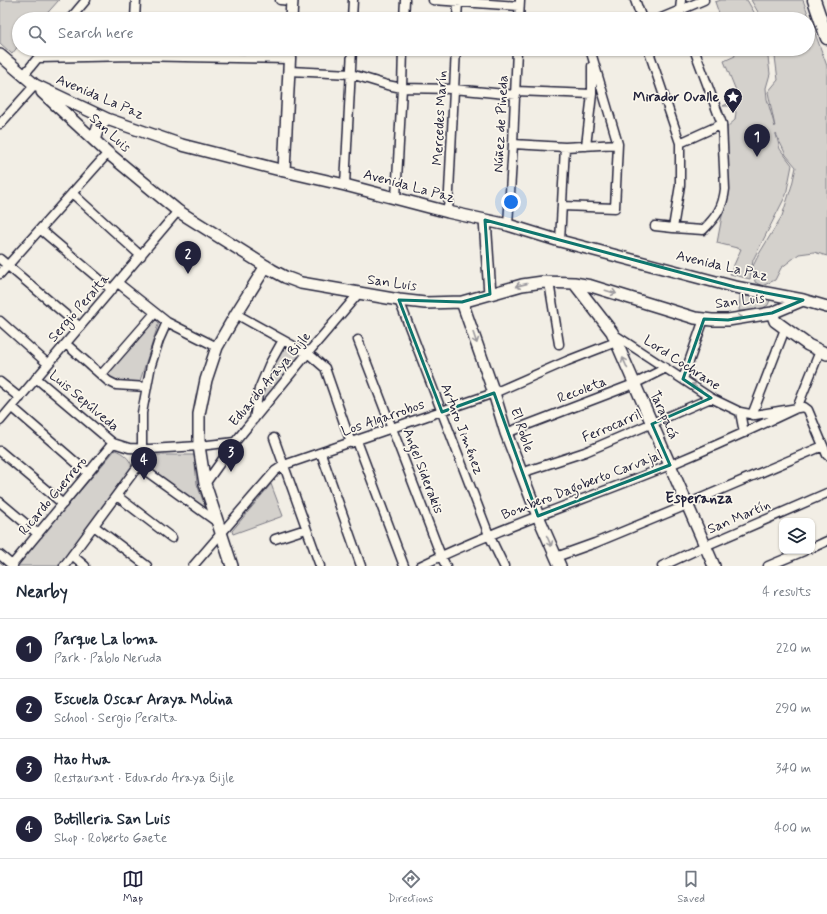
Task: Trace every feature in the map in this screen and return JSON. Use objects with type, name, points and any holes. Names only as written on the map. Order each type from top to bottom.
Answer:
[{"type":"main road","points":[[814,0],[827,38]]},
{"type":"street","points":[[76,12],[86,0]]},
{"type":"street","points":[[135,12],[136,0]]},
{"type":"street","points":[[280,0],[292,0],[291,12]]},
{"type":"street","points":[[352,12],[353,0]]},
{"type":"street","points":[[404,12],[405,0]]},
{"type":"street","points":[[434,0],[520,3]]},
{"type":"street","points":[[635,0],[639,12]]},
{"type":"street","points":[[680,10],[681,0]]},
{"type":"street","points":[[675,12],[704,0]]},
{"type":"street","points":[[457,12],[458,2]]},
{"type":"street","name":"Avenida La Paz","points":[[0,55],[34,85],[107,119],[182,145],[448,212],[508,225],[560,241],[735,286],[827,306]]},
{"type":"street","points":[[23,76],[38,58],[70,56]]},
{"type":"street","points":[[284,171],[290,56]]},
{"type":"street","points":[[345,185],[352,56]]},
{"type":"street","points":[[396,198],[403,56]]},
{"type":"street","name":"Mercedes Marín","points":[[448,212],[456,56]]},
{"type":"street","name":"Núñez de Pineda","points":[[508,225],[518,56]]},
{"type":"street","points":[[586,146],[592,94],[591,56]]},
{"type":"street","points":[[562,206],[615,208],[618,144],[592,56]]},
{"type":"street","points":[[650,56],[680,143],[680,185],[673,228]]},
{"type":"street","points":[[655,226],[703,230],[718,213],[724,198],[725,189],[722,124],[697,56]]},
{"type":"street","points":[[289,71],[351,74],[402,88],[454,89],[516,93],[592,94]]},
{"type":"street","points":[[0,124],[34,85]]},
{"type":"street","name":"San Luis","points":[[34,85],[108,153],[178,211],[278,274],[297,281],[359,294],[425,303],[462,302],[522,285],[544,282],[574,283],[592,286],[695,318],[712,320],[728,320],[772,313],[803,300]]},
{"type":"street","points":[[94,140],[98,128],[107,119]]},
{"type":"street","points":[[680,143],[722,124]]},
{"type":"street","points":[[513,144],[566,147],[618,144]]},
{"type":"street","points":[[560,241],[566,147]]},
{"type":"street","points":[[0,274],[108,153]]},
{"type":"street","points":[[72,193],[141,256]]},
{"type":"street","name":"Sergio Peralta","points":[[0,422],[178,211]]},
{"type":"street","points":[[485,220],[490,294]]},
{"type":"street","points":[[40,229],[112,290]]},
{"type":"street","points":[[0,259],[80,327]]},
{"type":"street","points":[[232,566],[204,484],[199,446],[199,414],[206,380],[217,347],[266,266]]},
{"type":"street","points":[[549,282],[559,344]]},
{"type":"street","points":[[118,283],[167,322],[217,347]]},
{"type":"street","name":"Tarapacá","points":[[574,283],[614,337],[714,566]]},
{"type":"street","name":"Eduardo Araya Bijle","points":[[204,484],[235,442],[359,294]]},
{"type":"street","name":"Arturo Jiménez","points":[[399,300],[489,535],[504,566]]},
{"type":"street","name":"El Roble","points":[[462,302],[506,433],[538,516],[558,562]]},
{"type":"street","points":[[101,375],[155,313]]},
{"type":"street","points":[[772,313],[775,322],[808,345],[823,353],[797,408],[804,408],[808,410],[827,455]]},
{"type":"street","points":[[236,314],[308,354],[325,368],[404,566]]},
{"type":"street","points":[[683,379],[704,319]]},
{"type":"street","points":[[0,321],[48,364]]},
{"type":"street","points":[[64,566],[139,466],[146,449],[142,413],[151,365],[159,340],[167,322]]},
{"type":"street","points":[[752,415],[785,329]]},
{"type":"street","name":"Lord Cochrane","points":[[614,337],[666,368],[711,398],[740,412],[755,415],[797,408]]},
{"type":"street","name":"Los Algarrobos","points":[[193,566],[275,471],[284,466],[494,394],[614,337]]},
{"type":"street","points":[[254,420],[259,389],[269,365],[283,340]]},
{"type":"street","name":"Angel Siderakis","points":[[358,340],[446,566]]},
{"type":"street","points":[[66,344],[108,381],[116,385],[147,387]]},
{"type":"street","name":"Recoleta","points":[[506,433],[634,384],[666,368]]},
{"type":"street","name":"Luis Sepúlveda","points":[[36,378],[113,443],[129,448],[146,449],[235,442]]},
{"type":"street","points":[[0,382],[20,398]]},
{"type":"street","name":"Ferrocarril","points":[[521,473],[585,452],[711,398]]},
{"type":"street","points":[[12,407],[88,473]]},
{"type":"street","name":"Bombero Dagoberto Carvajal","points":[[420,566],[489,535],[670,465],[797,408]]},
{"type":"street","points":[[740,412],[744,433]]},
{"type":"street","points":[[274,438],[318,566]]},
{"type":"street","name":"Ricardo Guerrero","points":[[13,566],[113,443]]},
{"type":"street","points":[[558,562],[595,543],[823,446]]},
{"type":"street","points":[[0,451],[63,504]]},
{"type":"street","points":[[321,453],[361,566]]},
{"type":"street","points":[[139,466],[217,522]]},
{"type":"street","name":"San Martín","points":[[662,566],[827,494]]},
{"type":"street","points":[[116,496],[172,538]]},
{"type":"street","points":[[0,502],[38,534]]},
{"type":"street","points":[[94,526],[147,566]]},
{"type":"street","points":[[275,539],[306,529]]},
{"type":"street","points":[[815,547],[827,541]]},
{"type":"street","points":[[768,566],[797,554]]},
{"type":"street","points":[[0,555],[13,566]]},
{"type":"street","points":[[72,555],[85,566]]},
{"type":"highlighted area","points":[[485,220],[735,287],[803,300],[772,313],[728,320],[704,319],[683,379],[711,398],[652,424],[670,465],[538,516],[494,393],[442,412],[399,300],[462,302],[490,294]]},
{"type":"shaded area","points":[[0,0],[59,0],[48,12],[12,12],[12,54],[0,43]]},
{"type":"shaded area","points":[[721,0],[747,0],[754,12],[719,12],[715,2]]},
{"type":"shaded area","points":[[751,0],[803,0],[807,12],[758,12]]},
{"type":"shaded area","points":[[815,33],[827,66],[827,256],[814,252],[799,254],[781,268],[775,280],[762,286],[755,282],[753,266],[782,216],[796,167],[786,155],[776,134],[780,149],[792,165],[786,195],[753,260],[750,279],[730,274],[741,249],[717,243],[727,189],[727,127],[735,120],[736,112],[732,106],[723,106],[739,98],[724,61],[735,56],[768,56],[770,74],[766,88],[767,99],[775,127],[768,92],[778,80],[775,56],[815,56]]},
{"type":"shaded area","points":[[740,296],[771,298],[768,305],[760,310],[739,311]]},
{"type":"shaded area","points":[[154,318],[159,322],[139,384],[114,381],[106,374]]},
{"type":"shaded area","points":[[283,344],[301,355],[258,411],[264,385]]},
{"type":"shaded area","points":[[115,450],[125,456],[132,466],[59,566],[18,566],[17,565]]},
{"type":"shaded area","points":[[152,455],[194,455],[197,484],[207,512],[145,466]]},
{"type":"shaded area","points":[[271,484],[283,516],[233,534],[232,531]]},
{"type":"place","name":"Mirador Ovalle","points":[[733,114]]},
{"type":"place","name":"Parque La loma","points":[[757,157]]},
{"type":"place","name":"Escuela Oscar Araya Molina","points":[[188,274]]},
{"type":"place","name":"Hao Hwa","points":[[231,472]]},
{"type":"place","name":"Botilleria San Luis","points":[[144,480]]},
{"type":"district","name":"Esperanza","points":[[699,499]]}]
